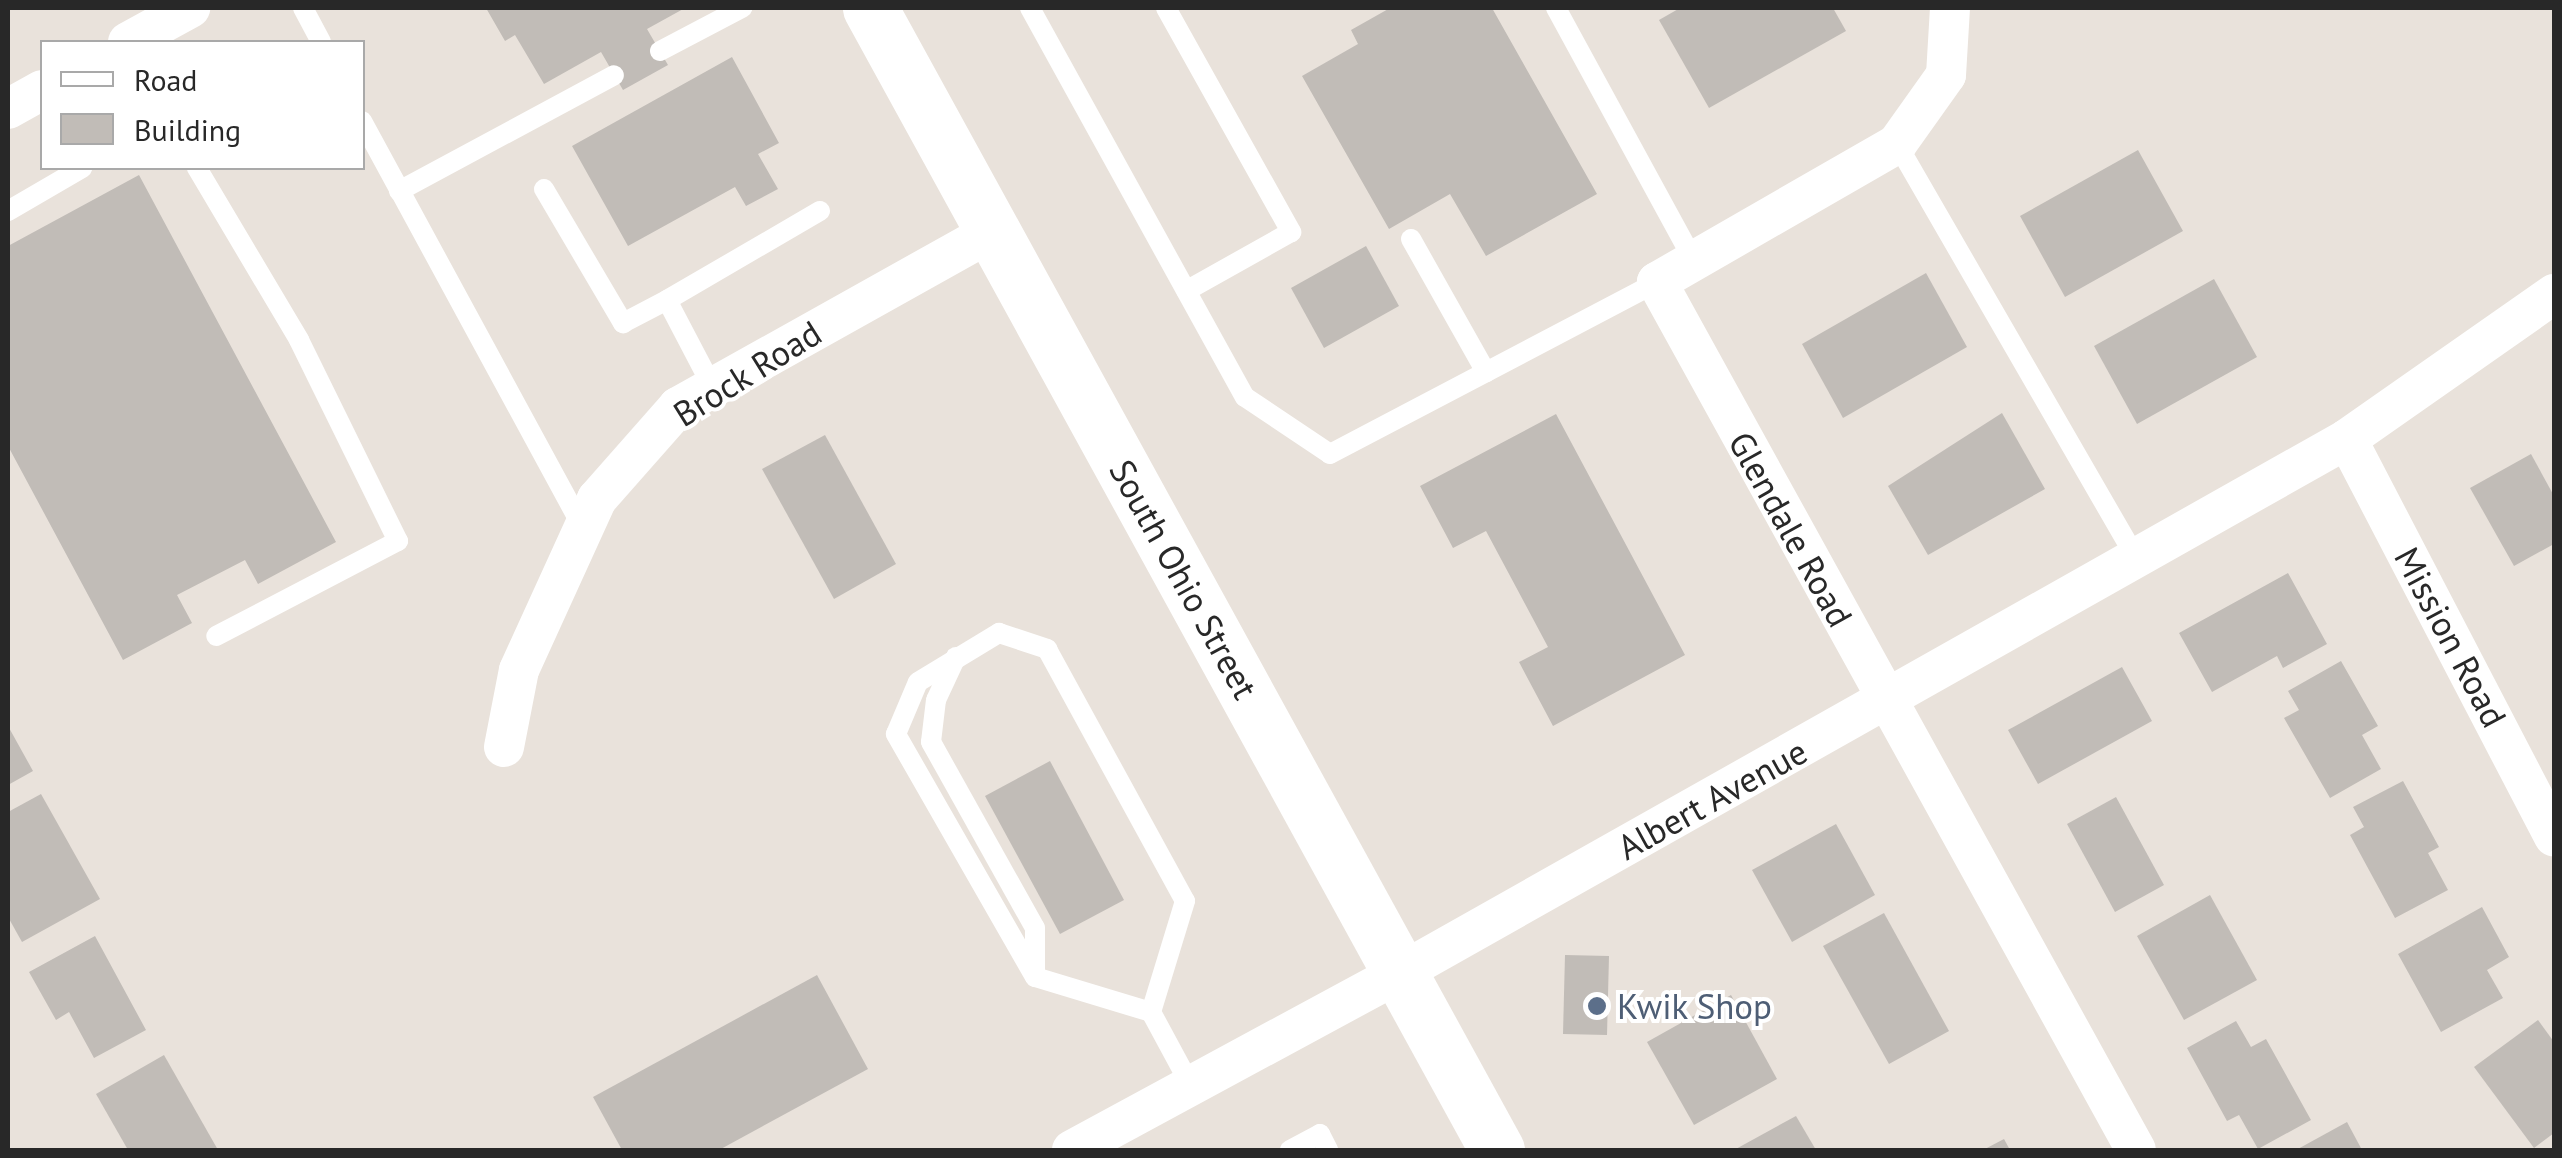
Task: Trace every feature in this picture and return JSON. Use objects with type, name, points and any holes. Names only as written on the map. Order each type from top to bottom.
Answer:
[{"type":"main road","name":"South Ohio Street","points":[[870,8],[1497,1150]]},
{"type":"street","points":[[132,40],[190,8]]},
{"type":"street","points":[[1656,282],[1897,144],[1946,75],[1950,8]]},
{"type":"street","name":"Brock Road","points":[[504,747],[518,670],[598,499],[678,407],[993,231]]},
{"type":"street","name":"Glendale Road","points":[[1656,282],[2136,1150]]},
{"type":"street","name":"Albert Avenue","points":[[1072,1150],[1400,973],[2347,439],[2554,294]]},
{"type":"street","name":"Mission Road","points":[[2347,439],[2554,836]]},
{"type":"lane","points":[[303,8],[320,40]]},
{"type":"lane","points":[[660,51],[742,8]]},
{"type":"lane","points":[[1030,8],[1245,397],[1330,454],[1656,282]]},
{"type":"lane","points":[[1166,8],[1290,232],[1186,291]]},
{"type":"lane","points":[[1556,8],[1694,261]]},
{"type":"lane","points":[[399,190],[614,75]]},
{"type":"lane","points":[[365,127],[584,529]]},
{"type":"lane","points":[[1897,144],[2137,559]]},
{"type":"lane","points":[[8,211],[79,170]]},
{"type":"lane","points":[[198,170],[300,340],[398,541],[216,636]]},
{"type":"lane","points":[[544,189],[623,323],[820,211]]},
{"type":"lane","points":[[1411,239],[1486,372]]},
{"type":"lane","points":[[667,300],[713,388]]},
{"type":"lane","points":[[1150,1012],[1185,901],[1047,649],[999,633],[918,682],[896,734],[1036,977],[1150,1012],[1191,1086]]},
{"type":"lane","points":[[957,656],[936,700],[931,742],[1035,928],[1036,977]]},
{"type":"lane","points":[[1290,1150],[1320,1134],[1328,1150]]},
{"type":"building","points":[[486,8],[685,8],[647,29],[668,65],[623,90],[601,52],[544,84],[515,35],[505,41]]},
{"type":"building","points":[[1390,8],[1492,8],[1597,194],[1486,256],[1450,194],[1389,229],[1302,76],[1358,44],[1351,30]]},
{"type":"building","points":[[1680,8],[1833,8],[1846,31],[1709,108],[1659,20]]},
{"type":"building","points":[[732,57],[779,143],[758,154],[778,189],[746,206],[735,187],[628,246],[572,146]]},
{"type":"building","points":[[2138,150],[2183,231],[2065,297],[2020,216]]},
{"type":"building","points":[[139,175],[336,542],[258,584],[245,560],[177,595],[192,623],[123,660],[8,446],[8,246]]},
{"type":"building","points":[[1366,246],[1399,306],[1324,348],[1291,288]]},
{"type":"building","points":[[1926,273],[1967,347],[1843,418],[1802,344]]},
{"type":"building","points":[[2214,279],[2257,357],[2137,424],[2094,346]]},
{"type":"building","points":[[2002,413],[2045,489],[1928,555],[1888,486]]},
{"type":"building","points":[[1556,414],[1685,655],[1553,726],[1519,662],[1548,647],[1486,531],[1453,548],[1420,486]]},
{"type":"building","points":[[825,435],[896,564],[834,599],[762,469]]},
{"type":"building","points":[[2531,454],[2554,496],[2554,544],[2514,566],[2470,488]]},
{"type":"building","points":[[2288,573],[2327,644],[2283,668],[2277,656],[2212,692],[2179,633]]},
{"type":"building","points":[[2341,661],[2378,726],[2362,735],[2381,769],[2330,798],[2284,718],[2299,710],[2288,691]]},
{"type":"building","points":[[2122,667],[2152,721],[2038,784],[2008,730]]},
{"type":"building","points":[[8,726],[33,771],[8,785]]},
{"type":"building","points":[[1050,761],[1124,900],[1060,934],[985,796]]},
{"type":"building","points":[[2403,781],[2439,847],[2428,853],[2448,890],[2395,918],[2350,835],[2364,827],[2353,807]]},
{"type":"building","points":[[41,794],[100,899],[22,942],[8,917],[8,812]]},
{"type":"building","points":[[2116,797],[2164,885],[2115,912],[2067,824]]},
{"type":"building","points":[[1836,824],[1875,895],[1792,942],[1752,870]]},
{"type":"building","points":[[2210,895],[2257,980],[2184,1020],[2137,936]]},
{"type":"building","points":[[2482,907],[2509,957],[2487,970],[2503,998],[2441,1032],[2398,954]]},
{"type":"building","points":[[1884,913],[1949,1031],[1889,1064],[1823,946]]},
{"type":"building","points":[[95,936],[146,1030],[94,1058],[69,1012],[56,1020],[29,972]]},
{"type":"building","points":[[1565,955],[1609,956],[1607,1035],[1563,1034]]},
{"type":"building","points":[[817,975],[868,1069],[719,1150],[622,1150],[593,1097]]},
{"type":"building","points":[[1731,995],[1777,1079],[1694,1125],[1647,1042]]},
{"type":"building","points":[[2538,1020],[2554,1042],[2554,1133],[2534,1148],[2474,1067]]},
{"type":"building","points":[[2236,1021],[2251,1047],[2266,1039],[2311,1120],[2258,1149],[2239,1115],[2227,1121],[2187,1048]]},
{"type":"building","points":[[164,1055],[218,1150],[128,1150],[96,1094]]},
{"type":"building","points":[[1796,1116],[1816,1150],[1734,1150]]},
{"type":"building","points":[[2347,1122],[2362,1150],[2296,1150]]},
{"type":"building","points":[[2004,1139],[2010,1150],[1983,1150]]},
{"type":"place","name":"Kwik Shop","points":[[1597,1006]]}]
